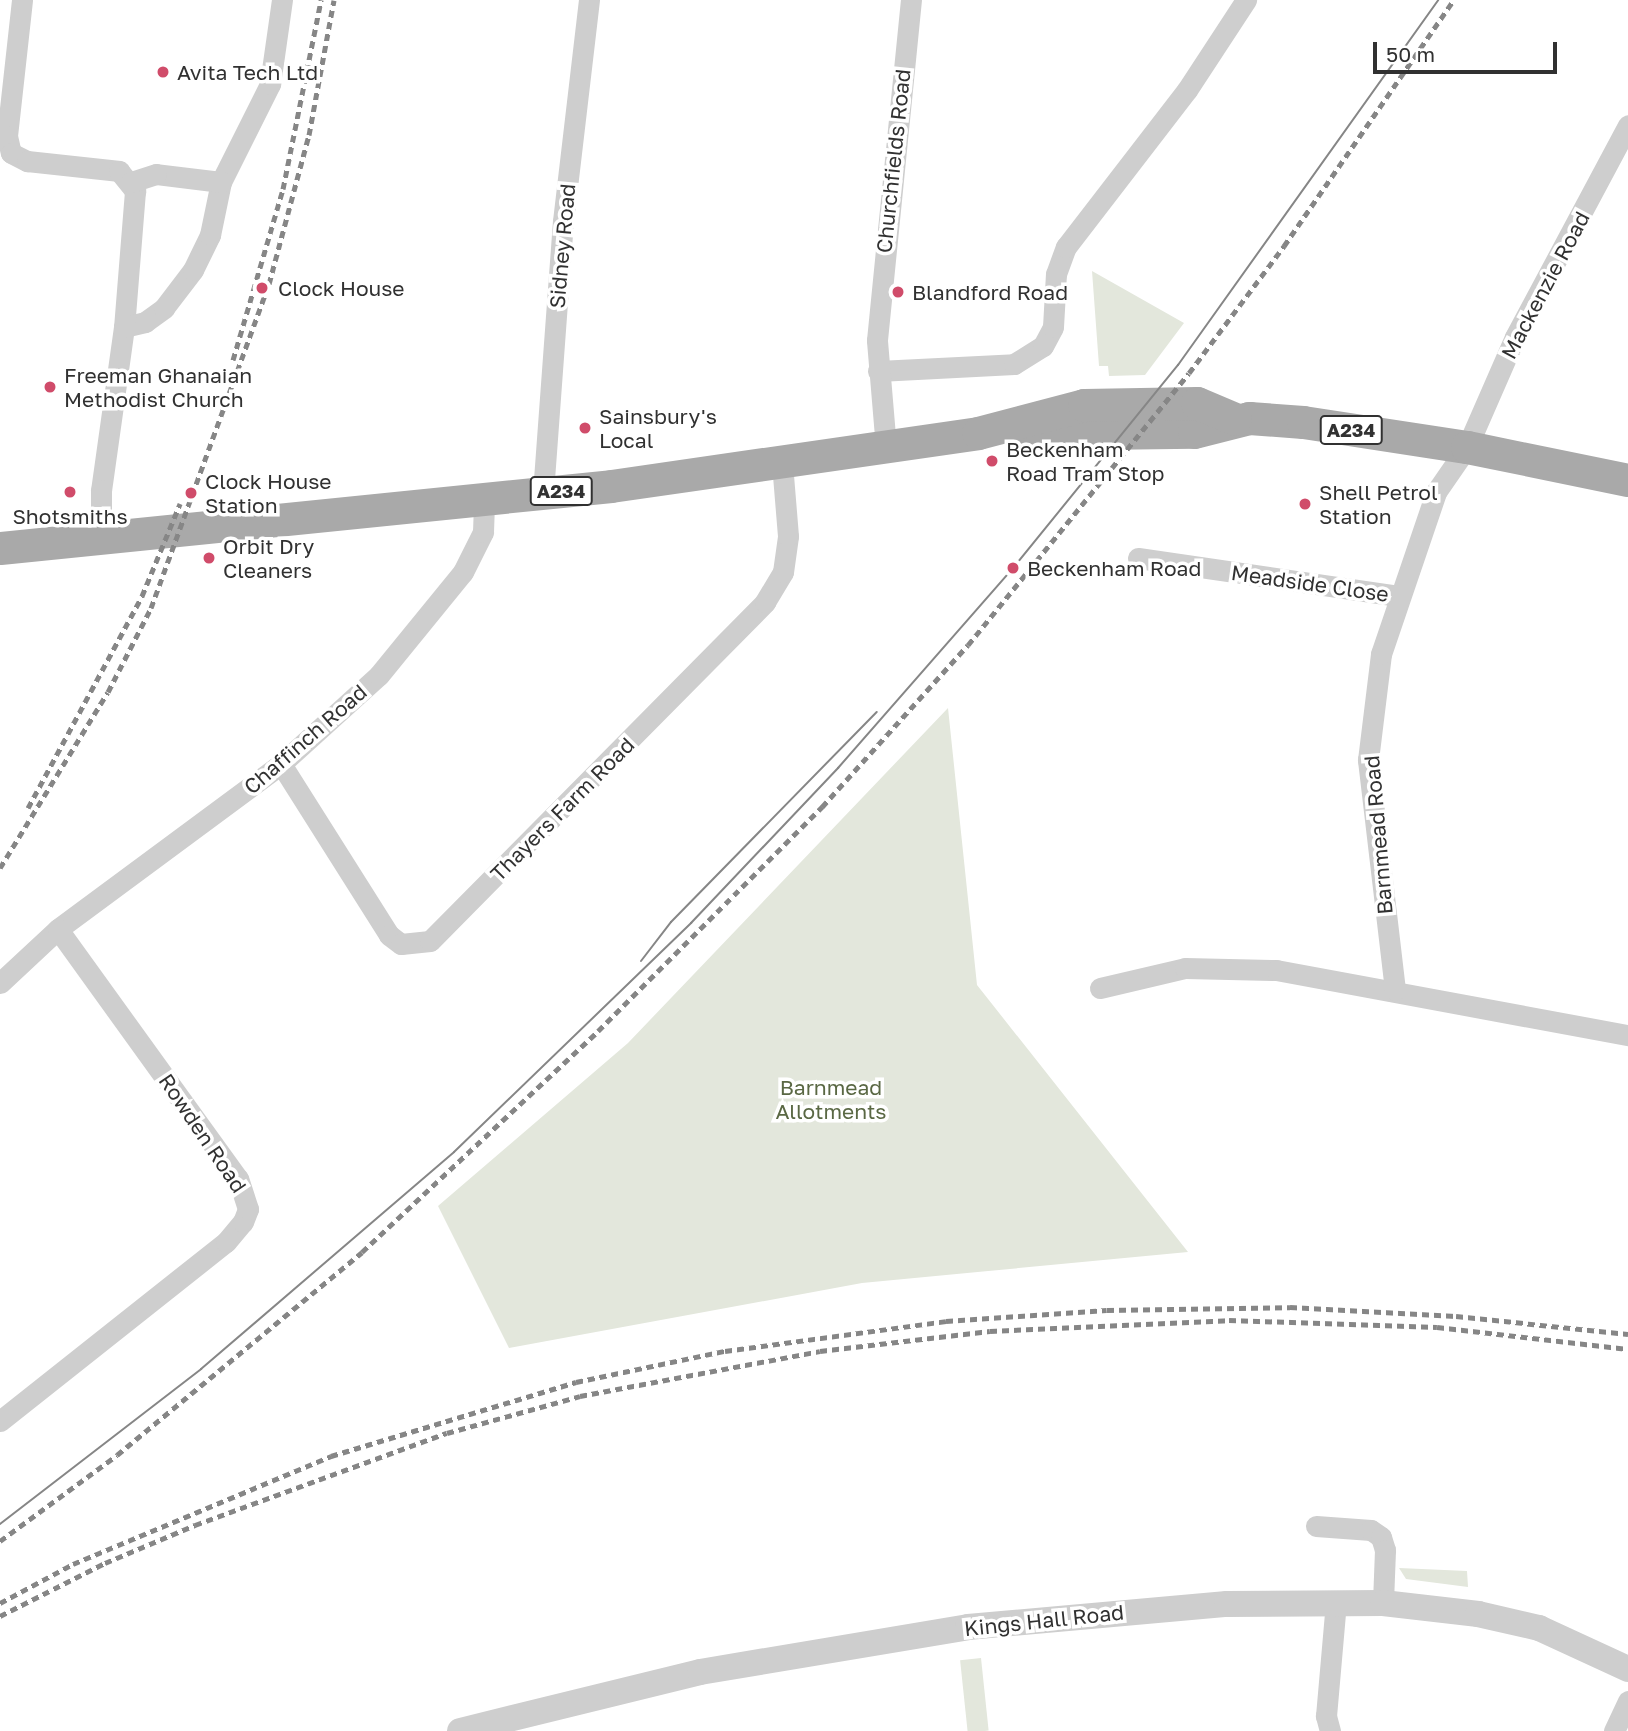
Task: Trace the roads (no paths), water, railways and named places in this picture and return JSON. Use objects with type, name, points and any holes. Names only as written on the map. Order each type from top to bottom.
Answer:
[{"type":"main road","name":"A234","points":[[0,548],[235,521],[484,501],[782,463],[978,433],[1084,405],[1197,403],[1236,419],[1316,424],[1466,447],[1628,480]]},
{"type":"street","points":[[22,0],[6,136],[11,153],[27,161],[119,171],[131,182],[136,202],[124,327],[100,490],[101,536]]},
{"type":"street","points":[[124,327],[145,322],[164,309],[193,270],[210,235],[221,182],[270,84],[282,0]]},
{"type":"street","name":"Sidney Road","points":[[543,493],[563,220],[589,0]]},
{"type":"street","name":"Churchfields Road","points":[[886,447],[878,371],[880,293],[911,0]]},
{"type":"street","points":[[878,371],[1014,364],[1042,346],[1053,327],[1056,274],[1066,247],[1187,90],[1246,0]]},
{"type":"street","name":"Mackenzie Road","points":[[1466,447],[1515,337],[1628,125]]},
{"type":"street","points":[[131,182],[156,174],[221,182]]},
{"type":"street","name":"Barnmead Road","points":[[1395,990],[1368,760],[1381,654],[1436,492],[1466,447]]},
{"type":"street","name":"Thayers Farm Road","points":[[281,764],[389,935],[401,944],[430,941],[765,602],[783,572],[788,536],[782,463]]},
{"type":"street","name":"Chaffinch Road","points":[[0,983],[58,929],[281,764],[379,675],[429,617],[478,546],[484,501]]},
{"type":"street","name":"Meadside Close","points":[[1138,558],[1400,596]]},
{"type":"street","name":"Rowden Road","points":[[0,1421],[226,1242],[248,1209],[238,1179],[58,929]]},
{"type":"street","points":[[1100,988],[1185,968],[1276,970],[1628,1035]]},
{"type":"street","points":[[1316,1526],[1371,1530],[1381,1537],[1385,1550],[1383,1603]]},
{"type":"street","points":[[1330,1731],[1326,1716],[1336,1602]]},
{"type":"street","name":"Kings Hall Road","points":[[460,1731],[700,1672],[968,1627],[1109,1612],[1336,1602],[1383,1603],[1478,1614],[1539,1628],[1628,1669]]},
{"type":"street","points":[[1614,1731],[1628,1701]]},
{"type":"tram line","points":[[0,1524],[201,1369],[454,1152],[691,923],[838,768],[1013,568],[1178,365],[1438,0]]},
{"type":"tram line","points":[[641,961],[671,922],[877,712]]},
{"type":"railway","points":[[233,360],[283,189],[321,0]]},
{"type":"railway","points":[[0,868],[108,692],[151,608],[269,284],[309,135],[334,0]]},
{"type":"railway","points":[[0,1541],[117,1455],[362,1252],[598,1031],[822,807],[968,645],[1189,373],[1284,246],[1454,0]]},
{"type":"railway","points":[[28,808],[142,596],[180,504]]},
{"type":"railway","points":[[0,1603],[73,1564],[331,1456],[576,1382],[725,1351],[946,1321],[1107,1310],[1290,1307],[1456,1316],[1628,1334]]},
{"type":"railway","points":[[0,1616],[105,1563],[195,1525],[447,1433],[580,1396],[820,1351],[990,1331],[1229,1320],[1437,1327],[1628,1349]]},
{"type":"place","name":"Avita Tech Ltd","points":[[163,72]]},
{"type":"place","name":"Clock House","points":[[262,288]]},
{"type":"place","name":"Blandford Road","points":[[898,292]]},
{"type":"place","name":"Freeman Ghanaian Methodist Church","points":[[50,387]]},
{"type":"place","name":"Sainsbury's Local","points":[[585,428]]},
{"type":"place","name":"Beckenham Road Tram Stop","points":[[992,461]]},
{"type":"place","name":"Shotsmiths","points":[[70,492]]},
{"type":"place","name":"Clock House Station","points":[[191,493]]},
{"type":"place","name":"Shell Petrol Station","points":[[1305,504]]},
{"type":"place","name":"Orbit Dry Cleaners","points":[[209,558]]},
{"type":"place","name":"Beckenham Road","points":[[1013,568]]},
{"type":"park label","name":"Barnmead Allotments","points":[[831,1099]]}]
